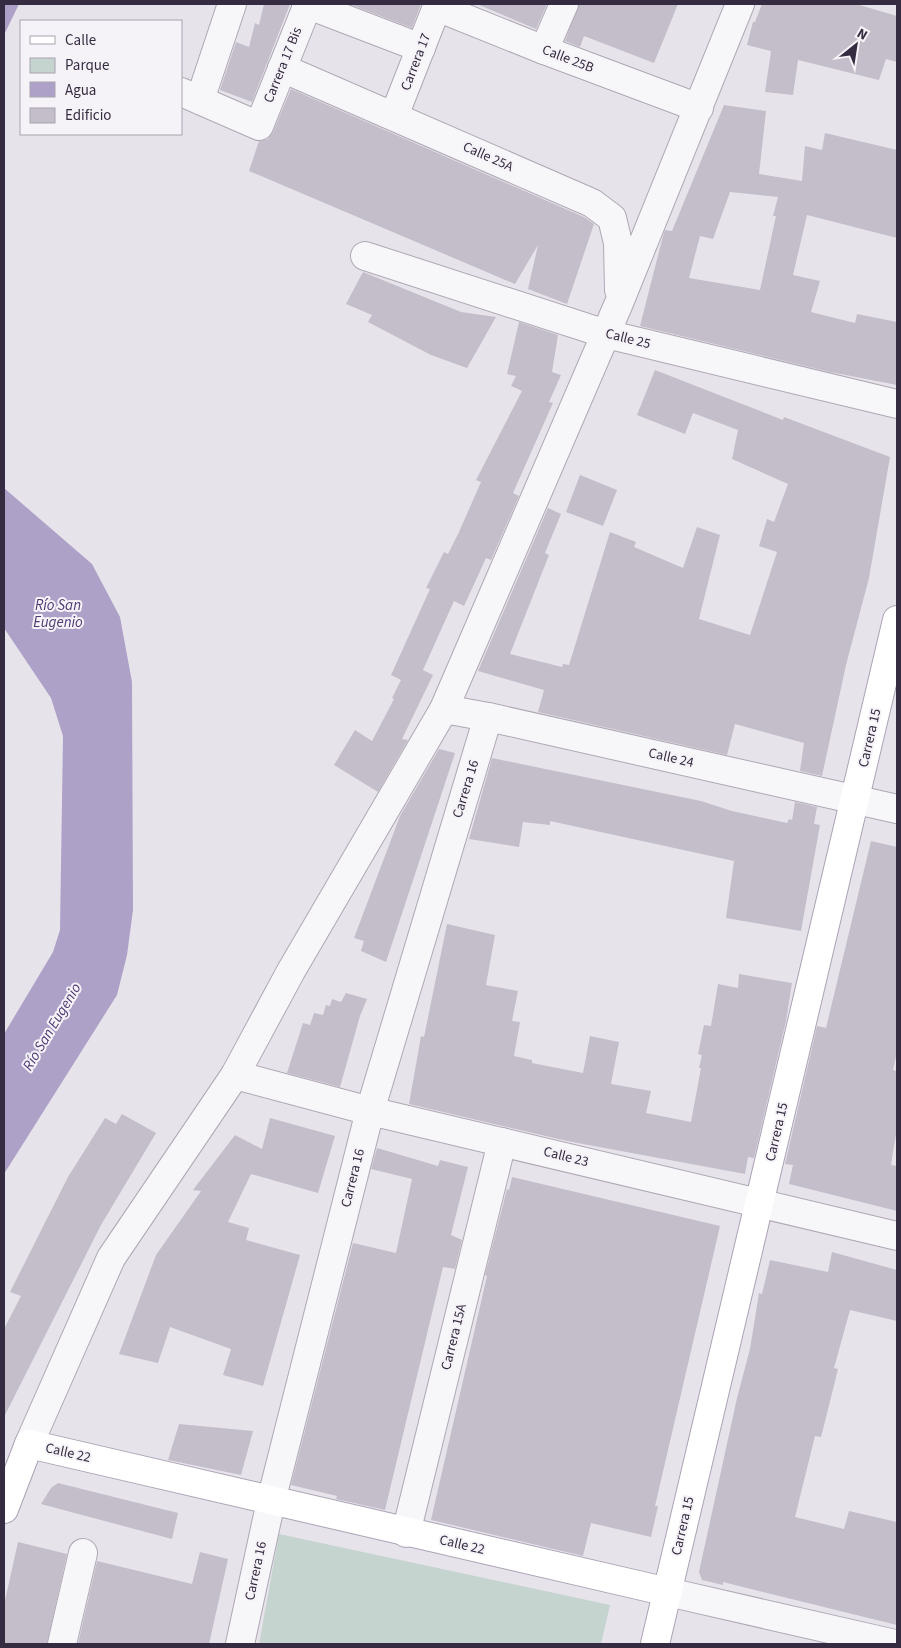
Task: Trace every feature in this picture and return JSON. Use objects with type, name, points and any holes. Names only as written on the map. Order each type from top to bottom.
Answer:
[{"type":"main road","name":"Carrera 15","points":[[655,1644],[897,620]]},
{"type":"main road","points":[[7,1499],[29,1444]]},
{"type":"main road","name":"Calle 22","points":[[29,1444],[406,1533],[668,1592]]},
{"type":"street","points":[[191,96],[232,4]]},
{"type":"street","points":[[307,4],[421,48]]},
{"type":"street","name":"Carrera 17 Bis","points":[[191,96],[259,126],[307,4]]},
{"type":"street","points":[[544,50],[564,4]]},
{"type":"street","points":[[29,1444],[111,1258],[235,1075],[292,971],[444,709],[606,334],[740,4]]},
{"type":"street","name":"Calle 25B","points":[[438,5],[544,50],[699,108]]},
{"type":"street","name":"Carrera 17","points":[[394,116],[438,5]]},
{"type":"street","name":"Calle 25A","points":[[282,68],[592,203],[612,218],[618,243],[619,303]]},
{"type":"street","name":"Calle 25","points":[[365,256],[606,334],[897,404]]},
{"type":"street","name":"Calle 24","points":[[444,709],[488,717],[897,809]]},
{"type":"street","name":"Carrera 16","points":[[240,1644],[271,1501],[370,1111],[488,717]]},
{"type":"street","name":"Calle 23","points":[[235,1075],[370,1111],[897,1236]]},
{"type":"street","name":"Carrera 15A","points":[[406,1533],[502,1142]]},
{"type":"street","points":[[62,1644],[83,1553]]},
{"type":"street","name":"Calle 22","points":[[668,1592],[895,1644]]},
{"type":"green space","points":[[279,1534],[610,1605],[601,1644],[259,1644]]},
{"type":"water","points":[[4,4],[19,4],[4,35]]},
{"type":"water","name":"Río San Eugenio","points":[[4,488],[92,564],[120,617],[132,682],[133,910],[127,955],[117,995],[4,1174],[4,1034],[53,952],[60,930],[63,736],[51,698],[4,628]]},
{"type":"building","points":[[264,4],[290,4],[252,102],[220,90],[236,42],[249,47],[255,23],[259,25]]},
{"type":"building","points":[[349,4],[421,4],[412,28]]},
{"type":"building","points":[[477,4],[547,4],[536,29]]},
{"type":"building","points":[[579,4],[678,4],[654,63],[584,36],[580,47],[565,41]]},
{"type":"building","points":[[762,4],[856,4],[897,16],[897,62],[886,59],[879,80],[798,60],[793,95],[765,92],[771,51],[747,45],[753,22],[755,22]]},
{"type":"building","points":[[291,89],[584,217],[594,224],[567,304],[528,289],[538,245],[515,284],[249,171],[259,141],[268,139],[273,132]]},
{"type":"building","points":[[724,105],[766,111],[759,174],[802,181],[805,146],[822,150],[825,133],[897,150],[897,238],[807,215],[793,275],[820,281],[811,312],[855,323],[857,314],[897,322],[897,385],[830,372],[640,326],[665,230],[672,231]],"holes":[[[730,192],[778,197],[773,216],[776,216],[760,290],[689,278],[700,236],[713,239]]]},
{"type":"building","points":[[363,272],[461,312],[496,317],[467,368],[431,355],[368,322],[372,315],[346,304]]},
{"type":"building","points":[[519,322],[558,335],[552,372],[561,375],[549,402],[553,403],[513,493],[519,496],[491,560],[486,558],[464,606],[454,601],[423,670],[433,675],[402,739],[408,740],[378,792],[334,765],[355,730],[372,741],[394,699],[392,698],[401,680],[391,675],[430,589],[426,588],[444,552],[448,554],[459,532],[481,482],[476,480],[522,391],[511,386],[516,376],[507,374]]},
{"type":"building","points":[[655,370],[783,420],[784,417],[890,457],[869,578],[846,665],[822,776],[800,771],[804,743],[735,724],[727,755],[538,712],[544,690],[478,671],[548,508],[561,514],[545,553],[549,555],[510,654],[562,667],[563,664],[569,665],[610,532],[636,542],[634,547],[683,568],[697,527],[720,535],[699,619],[750,635],[777,552],[759,546],[767,519],[774,522],[788,484],[732,459],[738,430],[693,413],[685,434],[637,415]]},
{"type":"building","points":[[580,475],[617,490],[603,526],[566,512]]},
{"type":"building","points":[[439,749],[455,753],[386,962],[361,951],[364,941],[354,938],[400,816]]},
{"type":"building","points":[[492,758],[701,801],[732,811],[787,823],[789,819],[792,820],[795,802],[817,807],[814,824],[820,825],[801,931],[726,918],[734,861],[550,821],[550,825],[523,822],[519,847],[469,839]]},
{"type":"building","points":[[871,841],[897,847],[897,1052],[893,1070],[897,1071],[897,1128],[891,1165],[897,1166],[897,1211],[789,1184],[793,1165],[785,1164],[817,1026],[826,1028]]},
{"type":"building","points":[[447,924],[495,935],[486,985],[518,991],[512,1021],[520,1022],[514,1056],[532,1060],[532,1063],[583,1073],[590,1036],[619,1042],[611,1084],[651,1091],[646,1113],[691,1122],[701,1068],[699,1068],[702,1055],[698,1054],[704,1025],[711,1026],[718,984],[738,988],[739,974],[792,983],[786,1021],[754,1158],[748,1157],[745,1174],[567,1141],[409,1104],[421,1036],[424,1037]]},
{"type":"building","points":[[346,993],[367,999],[360,1016],[340,1087],[287,1073],[303,1023],[310,1025],[314,1013],[323,1015],[326,1005],[330,1006],[332,999],[341,1002]]},
{"type":"building","points":[[122,1114],[156,1133],[101,1225],[4,1417],[4,1329],[21,1296],[10,1292],[68,1177],[105,1118],[116,1124]]},
{"type":"building","points":[[270,1118],[335,1136],[318,1193],[251,1174],[228,1222],[249,1228],[246,1240],[300,1255],[263,1386],[223,1375],[231,1349],[170,1327],[158,1363],[119,1354],[156,1255],[201,1191],[193,1190],[235,1135],[262,1149]]},
{"type":"building","points":[[377,1148],[438,1166],[440,1160],[468,1167],[451,1235],[462,1240],[455,1269],[443,1267],[385,1510],[336,1499],[337,1496],[291,1485],[353,1243],[396,1253],[412,1179],[371,1169]]},
{"type":"building","points":[[512,1177],[720,1226],[655,1506],[658,1506],[651,1537],[591,1523],[583,1556],[431,1520],[487,1276],[485,1275],[507,1189],[509,1190]]},
{"type":"building","points":[[832,1252],[897,1270],[897,1321],[850,1310],[834,1368],[838,1369],[821,1437],[815,1436],[795,1517],[844,1529],[849,1511],[897,1522],[897,1625],[723,1582],[723,1585],[702,1580],[699,1572],[737,1398],[750,1349],[759,1293],[762,1294],[770,1260],[828,1272]]},
{"type":"building","points":[[179,1424],[253,1431],[241,1475],[168,1460]]},
{"type":"building","points":[[58,1483],[178,1513],[172,1539],[41,1504],[51,1488]]},
{"type":"building","points":[[18,1542],[67,1554],[47,1644],[4,1644],[4,1605]]},
{"type":"building","points":[[200,1552],[228,1559],[209,1644],[78,1644],[97,1561],[192,1584]]}]
